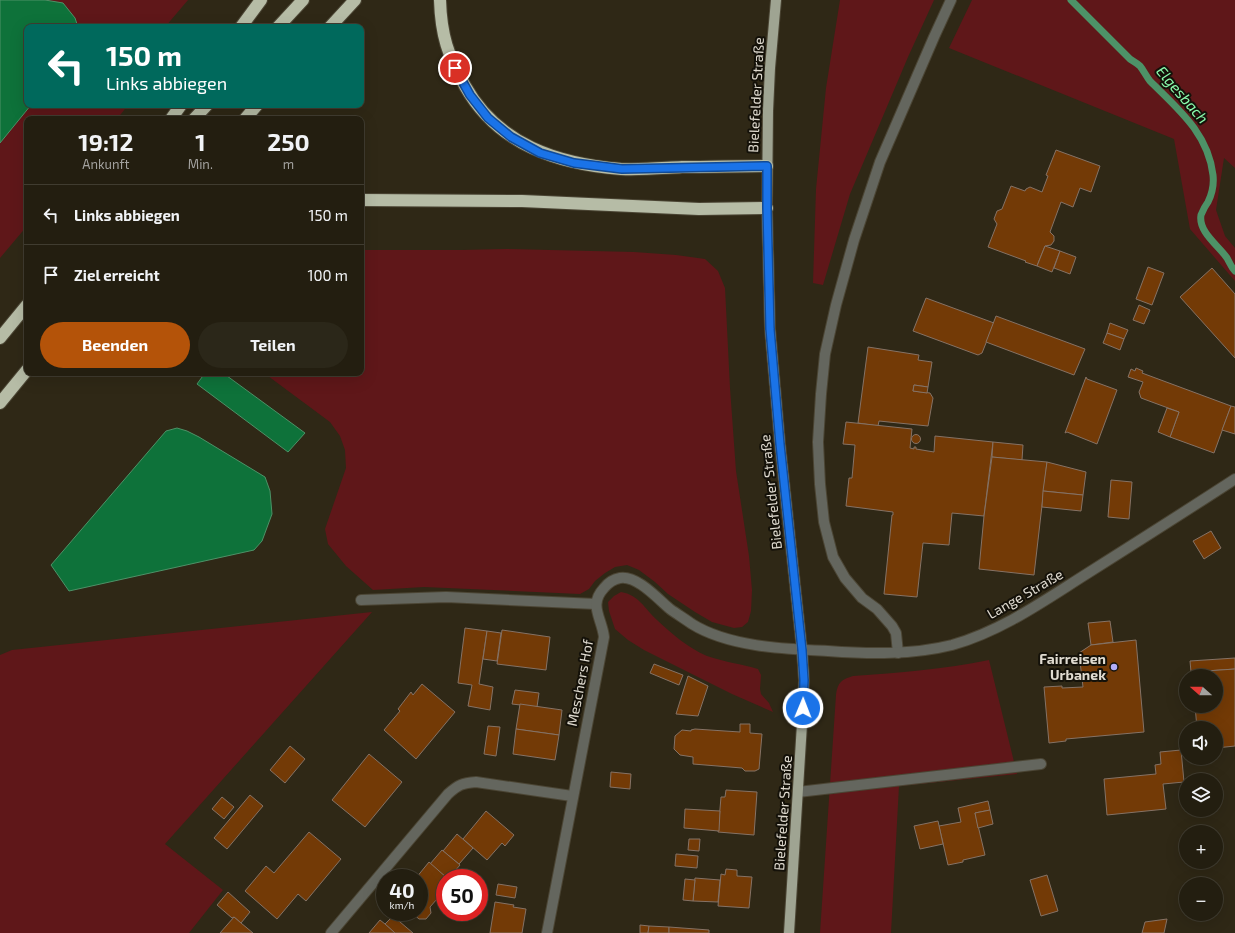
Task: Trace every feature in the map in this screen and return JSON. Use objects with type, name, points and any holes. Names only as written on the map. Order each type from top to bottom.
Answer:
[{"type":"highway","points":[[243,24],[261,0]]},
{"type":"highway","points":[[281,24],[303,0]]},
{"type":"highway","points":[[333,24],[355,0]]},
{"type":"highway","points":[[440,0],[440,15],[444,40],[455,68],[470,95],[488,118],[511,137],[540,153],[574,163],[622,169],[767,166]]},
{"type":"highway","points":[[172,116],[179,108]]},
{"type":"highway","points":[[197,116],[204,108]]},
{"type":"highway","points":[[248,116],[254,108]]},
{"type":"highway","points":[[364,200],[522,201],[699,209],[767,208]]},
{"type":"highway","points":[[0,338],[24,309]]},
{"type":"highway","points":[[0,403],[24,374]]},
{"type":"highway","points":[[12,389],[25,376]]},
{"type":"main road","name":"Bielefelder Straße","points":[[776,0],[770,68],[767,166],[770,329],[804,680],[789,933]]},
{"type":"street","points":[[898,653],[896,633],[892,626],[877,609],[862,598],[845,578],[833,557],[824,522],[820,484],[818,442],[820,394],[828,340],[854,240],[880,162],[951,0]]},
{"type":"street","name":"Lange Straße","points":[[802,650],[898,653],[952,645],[982,635],[1051,597],[1235,479]]},
{"type":"street","points":[[361,600],[446,597],[596,604],[600,592],[608,583],[621,578],[633,580],[692,624],[722,638],[746,643],[802,650]]},
{"type":"street","name":"Meschers Hof","points":[[547,933],[572,796],[604,637],[596,604]]},
{"type":"street","points":[[798,792],[1041,764]]},
{"type":"street","points":[[331,933],[456,786],[465,782],[476,782],[572,796]]},
{"type":"shaded area","points":[[0,0],[188,0],[168,24],[24,24],[24,108],[126,108],[119,116],[24,116],[24,230],[0,258]]},
{"type":"shaded area","points":[[0,0],[45,0],[63,3],[75,18],[77,24],[24,24],[24,108],[29,108],[0,143]]},
{"type":"shaded area","points":[[840,0],[934,0],[908,57],[850,194],[823,285],[813,283],[816,189],[826,88]]},
{"type":"shaded area","points":[[972,0],[1235,0],[1235,168],[1224,158],[1216,210],[1225,236],[1235,248],[1235,281],[1190,229],[1174,139],[949,48]]},
{"type":"shaded area","points":[[506,249],[634,252],[676,255],[705,259],[718,271],[725,288],[736,471],[749,556],[752,590],[751,611],[748,622],[742,627],[734,628],[712,622],[668,594],[639,570],[627,565],[615,567],[605,573],[595,581],[589,589],[580,594],[424,587],[373,590],[346,566],[328,544],[325,529],[346,468],[345,450],[340,436],[330,422],[268,376],[364,376],[364,250]]},
{"type":"shaded area","points":[[203,376],[227,376],[305,433],[288,452],[197,384]]},
{"type":"shaded area","points":[[177,428],[199,437],[265,477],[270,491],[272,514],[262,541],[254,550],[69,591],[51,565],[166,431]]},
{"type":"shaded area","points":[[621,592],[637,599],[668,630],[700,653],[713,658],[758,669],[761,675],[761,694],[769,703],[773,712],[732,694],[644,650],[628,640],[615,629],[609,611],[608,602]]},
{"type":"shaded area","points":[[372,612],[165,844],[223,890],[189,933],[0,933],[0,655],[12,650]]},
{"type":"shaded area","points":[[989,660],[1017,774],[899,786],[891,933],[820,933],[836,695],[839,684],[843,680],[853,676],[887,674],[955,666]]},
{"type":"building","points":[[1056,150],[1100,166],[1091,192],[1080,188],[1073,207],[1061,202],[1050,232],[1054,236],[1054,241],[1051,245],[1045,246],[1037,266],[988,247],[997,224],[994,219],[997,211],[1002,209],[1011,186],[1025,191],[1030,187],[1042,192],[1048,176],[1046,175]]},
{"type":"building","points":[[1045,246],[1060,251],[1052,272],[1037,266]]},
{"type":"building","points":[[1060,251],[1076,257],[1070,274],[1054,268]]},
{"type":"building","points":[[1148,267],[1164,273],[1152,305],[1136,299]]},
{"type":"building","points":[[1212,268],[1235,294],[1235,358],[1180,297]]},
{"type":"building","points":[[926,298],[994,323],[982,353],[978,355],[913,331]]},
{"type":"building","points":[[1139,305],[1150,310],[1144,324],[1133,320]]},
{"type":"building","points":[[996,316],[1085,349],[1074,375],[986,342]]},
{"type":"building","points":[[1110,323],[1128,330],[1124,339],[1107,333]]},
{"type":"building","points":[[1107,333],[1124,339],[1120,350],[1103,343]]},
{"type":"building","points":[[868,347],[919,355],[918,360],[932,362],[928,387],[914,385],[913,391],[930,393],[933,398],[928,426],[879,421],[878,426],[858,423]]},
{"type":"building","points":[[1136,368],[1143,371],[1142,373],[1231,406],[1214,453],[1170,437],[1179,412],[1141,398],[1139,392],[1143,382],[1128,377],[1131,369],[1135,371]]},
{"type":"building","points":[[1086,377],[1087,379],[1117,390],[1097,444],[1067,432],[1065,433]]},
{"type":"building","points":[[914,385],[928,387],[927,393],[913,391]]},
{"type":"building","points":[[1231,406],[1235,407],[1235,434],[1222,430]]},
{"type":"building","points":[[1167,408],[1179,412],[1170,437],[1158,432]]},
{"type":"building","points":[[846,422],[912,429],[910,448],[914,449],[914,447],[916,447],[916,449],[934,452],[935,436],[993,442],[984,516],[952,513],[949,545],[923,543],[917,597],[884,594],[893,512],[846,506],[849,478],[852,478],[855,445],[843,444]]},
{"type":"building","points":[[916,434],[921,439],[916,444],[911,439]]},
{"type":"building","points":[[993,442],[1023,445],[1022,460],[992,457]]},
{"type":"building","points":[[992,457],[1047,462],[1034,575],[979,569]]},
{"type":"building","points":[[1047,462],[1086,472],[1083,495],[1043,491]]},
{"type":"building","points":[[1111,480],[1132,482],[1129,519],[1108,517]]},
{"type":"building","points":[[1043,491],[1083,495],[1081,511],[1042,507]]},
{"type":"building","points":[[1211,531],[1221,548],[1204,559],[1193,541]]},
{"type":"building","points":[[1110,621],[1113,642],[1091,645],[1088,623]]},
{"type":"building","points":[[465,628],[487,631],[479,684],[493,687],[490,710],[468,706],[472,685],[458,683]]},
{"type":"building","points":[[502,630],[550,637],[546,670],[497,664]]},
{"type":"building","points":[[487,631],[501,633],[497,661],[483,659]]},
{"type":"building","points":[[1136,640],[1144,732],[1066,739],[1066,741],[1049,743],[1044,687],[1083,687],[1079,653],[1091,645]]},
{"type":"building","points":[[1235,658],[1235,669],[1191,669],[1190,661]]},
{"type":"building","points":[[654,664],[683,675],[679,685],[650,673]]},
{"type":"building","points":[[1235,669],[1235,746],[1223,747],[1223,721],[1196,721],[1196,713],[1223,713],[1223,670]]},
{"type":"building","points":[[688,676],[708,686],[698,716],[676,714]]},
{"type":"building","points":[[422,684],[455,712],[416,759],[384,730],[400,711],[398,709],[411,692],[413,695]]},
{"type":"building","points":[[515,690],[539,693],[537,707],[512,704]]},
{"type":"building","points":[[520,704],[562,710],[559,735],[516,729]]},
{"type":"building","points":[[740,724],[750,724],[750,733],[762,734],[759,769],[755,771],[745,771],[742,768],[693,764],[693,757],[680,755],[674,749],[675,736],[682,730],[691,731],[695,729],[740,732]]},
{"type":"building","points":[[488,726],[500,727],[496,756],[484,754]]},
{"type":"building","points":[[516,729],[559,735],[555,760],[513,754]]},
{"type":"building","points":[[290,746],[305,759],[285,783],[270,770]]},
{"type":"building","points":[[1179,750],[1179,765],[1182,765],[1183,773],[1179,773],[1179,782],[1163,784],[1166,809],[1107,815],[1104,779],[1156,774],[1155,765],[1161,764],[1160,752]]},
{"type":"building","points":[[369,754],[402,782],[365,827],[332,800]]},
{"type":"building","points":[[611,772],[631,774],[630,789],[610,787]]},
{"type":"building","points":[[726,790],[757,792],[754,835],[718,832],[721,797],[725,797]]},
{"type":"building","points":[[250,795],[263,806],[227,849],[214,838]]},
{"type":"building","points":[[222,797],[234,807],[224,819],[212,809]]},
{"type":"building","points":[[988,801],[990,810],[975,813],[985,855],[948,865],[939,826],[961,822],[958,808]]},
{"type":"building","points":[[685,809],[720,811],[719,831],[684,828]]},
{"type":"building","points":[[990,810],[993,824],[978,828],[975,813]]},
{"type":"building","points":[[486,811],[514,835],[505,846],[502,843],[487,860],[463,839]]},
{"type":"building","points":[[938,821],[943,844],[920,849],[914,826]]},
{"type":"building","points":[[309,832],[341,859],[306,901],[298,894],[277,919],[245,891],[266,866],[274,873]]},
{"type":"building","points":[[457,834],[473,848],[459,864],[443,851]]},
{"type":"building","points":[[689,839],[700,839],[699,851],[688,850]]},
{"type":"building","points":[[442,850],[460,865],[457,869],[436,869],[430,864]]},
{"type":"building","points":[[676,854],[698,856],[697,868],[675,866]]},
{"type":"building","points":[[429,862],[437,869],[436,900],[430,907],[431,913],[428,917],[428,869],[423,869]]},
{"type":"building","points":[[726,869],[737,870],[737,876],[752,877],[749,908],[718,906],[721,874],[725,875]]},
{"type":"building","points":[[1047,875],[1058,911],[1041,916],[1030,880]]},
{"type":"building","points":[[695,878],[720,880],[718,902],[693,901]]},
{"type":"building","points":[[685,879],[695,880],[693,901],[683,900]]},
{"type":"building","points":[[498,884],[517,887],[515,898],[496,895]]},
{"type":"building","points":[[228,892],[250,912],[241,923],[234,917],[232,918],[217,905]]},
{"type":"building","points":[[495,902],[514,905],[513,907],[526,909],[522,933],[490,933]]},
{"type":"building","points":[[234,917],[241,923],[253,933],[220,933]]},
{"type":"building","points":[[1167,919],[1164,933],[1142,933],[1145,922]]},
{"type":"building","points":[[379,921],[381,921],[395,933],[369,933]]},
{"type":"building","points":[[388,921],[399,921],[413,933],[395,933],[385,924]]},
{"type":"building","points":[[640,925],[649,926],[648,933],[640,933]]},
{"type":"building","points":[[649,926],[669,927],[669,933],[648,933]]},
{"type":"building","points":[[669,927],[709,930],[709,933],[669,933]]},
{"type":"waterway","name":"Elgesbach","points":[[1071,0],[1130,59],[1140,66],[1150,81],[1181,112],[1198,134],[1210,160],[1213,175],[1212,192],[1201,215],[1201,221],[1206,233],[1227,258],[1235,271]]},
{"type":"place","name":"Fairreisen Urbanek","points":[[1114,667]]},
{"type":"route","points":[[455,68],[470,95],[488,118],[511,137],[540,153],[574,163],[622,169],[767,166],[770,329],[780,444],[802,650],[804,680],[803,708]]}]
